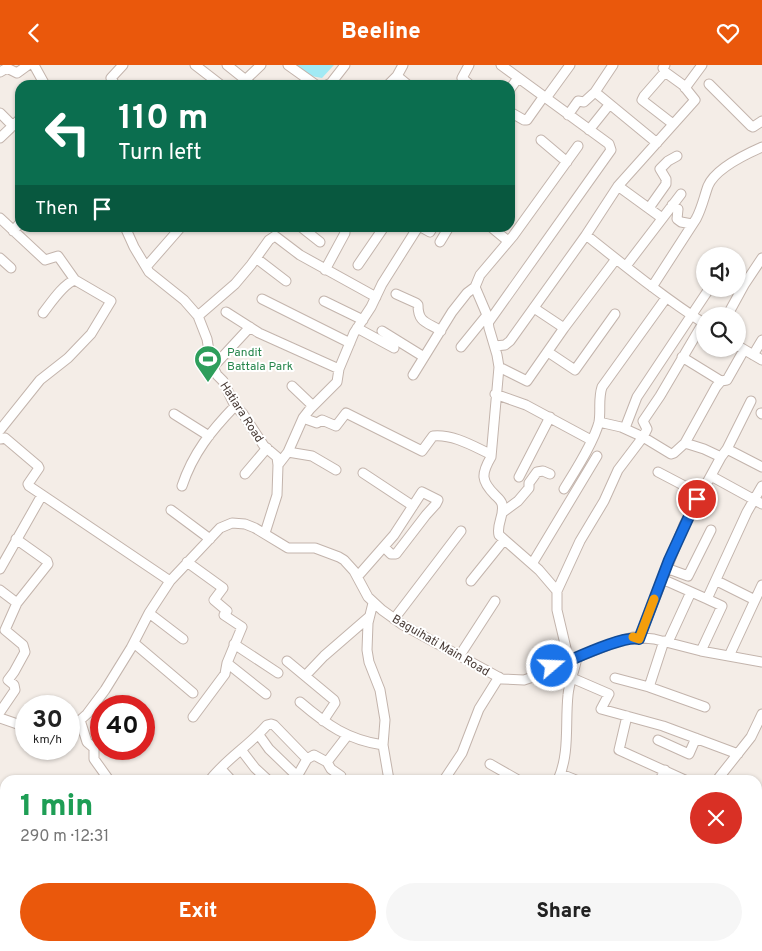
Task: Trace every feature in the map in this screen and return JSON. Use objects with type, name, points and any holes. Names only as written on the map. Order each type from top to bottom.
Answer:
[{"type":"street","points":[[0,72],[7,68],[17,73],[28,65]]},
{"type":"street","points":[[34,65],[42,80]]},
{"type":"street","points":[[112,80],[111,78],[123,65]]},
{"type":"street","points":[[195,65],[214,80]]},
{"type":"street","points":[[227,65],[243,80]]},
{"type":"street","points":[[248,80],[261,65]]},
{"type":"street","points":[[288,65],[308,80]]},
{"type":"street","points":[[333,80],[345,65]]},
{"type":"street","points":[[394,80],[403,65]]},
{"type":"street","points":[[460,80],[469,65]]},
{"type":"street","points":[[462,347],[488,319],[609,154],[611,147],[501,65]]},
{"type":"street","points":[[515,115],[527,120],[570,65]]},
{"type":"street","points":[[568,115],[578,101],[584,102],[595,92],[612,65]]},
{"type":"street","points":[[685,87],[702,65]]},
{"type":"street","points":[[495,347],[505,345],[510,341],[586,235],[618,186],[674,124],[695,99],[665,68],[642,100],[674,124]]},
{"type":"street","points":[[397,77],[401,80]]},
{"type":"street","points":[[515,82],[518,78]]},
{"type":"street","points":[[709,84],[751,126],[753,127],[762,120]]},
{"type":"street","points":[[595,92],[657,143]]},
{"type":"street","points":[[589,130],[609,105]]},
{"type":"street","points":[[0,113],[13,126],[0,138]]},
{"type":"street","points":[[541,140],[567,162]]},
{"type":"street","points":[[515,232],[578,146]]},
{"type":"street","points":[[652,287],[701,210],[709,185],[714,177],[741,157],[762,147]]},
{"type":"street","points":[[649,208],[666,184],[666,179],[660,169],[677,155]]},
{"type":"street","points":[[618,186],[662,218]]},
{"type":"street","points":[[626,266],[682,194]]},
{"type":"street","points":[[672,205],[678,209],[677,219],[681,222],[692,224]]},
{"type":"street","points":[[0,218],[44,260],[58,256],[74,280],[111,301],[91,334],[68,358],[40,380],[1,427]]},
{"type":"street","name":"Hatiara Road","points":[[127,232],[146,267],[158,281],[193,308],[198,315],[213,367],[233,398],[235,406],[243,414],[266,448],[277,457],[278,465]]},
{"type":"street","points":[[146,267],[177,232]]},
{"type":"street","points":[[198,315],[235,284],[269,240],[278,232]]},
{"type":"street","points":[[307,232],[320,242]]},
{"type":"street","points":[[325,270],[345,232]]},
{"type":"street","points":[[358,265],[381,232]]},
{"type":"street","points":[[265,533],[277,495],[278,465],[288,452],[303,419],[336,382],[339,369],[357,328],[382,284],[417,232]]},
{"type":"street","points":[[440,242],[446,232]]},
{"type":"street","points":[[497,232],[508,241]]},
{"type":"street","points":[[412,375],[467,293],[476,287],[480,275],[515,232]]},
{"type":"street","points":[[586,235],[666,298],[696,318]]},
{"type":"street","points":[[275,236],[300,255],[376,297]]},
{"type":"street","points":[[0,258],[11,268]]},
{"type":"street","points":[[256,258],[286,281]]},
{"type":"street","points":[[731,307],[762,258]]},
{"type":"street","points":[[499,367],[527,381],[616,259]]},
{"type":"street","points":[[43,313],[64,287],[74,280]]},
{"type":"street","points":[[476,287],[488,319],[499,367],[495,394],[493,443],[491,457],[484,470],[484,480],[502,503],[503,512],[498,530],[499,535],[548,579],[557,591]]},
{"type":"street","points":[[396,294],[416,303],[420,319],[441,331]]},
{"type":"street","points":[[625,428],[637,397],[703,297]]},
{"type":"street","points":[[564,489],[591,440],[599,421],[602,387],[666,298]]},
{"type":"street","points":[[262,299],[350,343]]},
{"type":"street","points":[[324,301],[363,320]]},
{"type":"street","points":[[534,308],[564,328]]},
{"type":"street","points":[[226,312],[250,327],[339,369]]},
{"type":"street","points":[[548,352],[575,370],[615,314]]},
{"type":"street","points":[[213,367],[250,327]]},
{"type":"street","points":[[357,328],[394,348]]},
{"type":"street","points":[[382,331],[424,357]]},
{"type":"street","points":[[559,775],[566,736],[568,694],[572,678],[573,659],[557,610],[557,591],[580,541],[604,501],[618,470],[643,437],[647,426],[642,421],[696,335]]},
{"type":"street","points":[[753,355],[762,340]]},
{"type":"street","points":[[746,351],[762,360]]},
{"type":"street","points":[[682,357],[721,381],[727,380],[736,357]]},
{"type":"street","points":[[599,421],[625,428],[671,454],[685,443],[712,393],[721,381]]},
{"type":"street","points":[[292,386],[313,406]]},
{"type":"street","points":[[495,394],[526,405],[591,440]]},
{"type":"street","points":[[639,639],[666,568],[700,495],[727,449],[751,401]]},
{"type":"street","points":[[182,486],[189,465],[215,427],[235,406]]},
{"type":"street","points":[[303,419],[317,423],[322,420],[336,426],[346,413],[422,451],[433,436],[440,435],[462,441],[490,454]]},
{"type":"street","points":[[174,414],[209,436]]},
{"type":"street","points":[[518,477],[550,417]]},
{"type":"street","points":[[0,439],[5,438],[38,466],[39,468],[28,484],[170,581]]},
{"type":"street","points":[[685,443],[721,457]]},
{"type":"street","points":[[245,474],[266,448]]},
{"type":"street","points":[[727,449],[762,467]]},
{"type":"street","points":[[288,452],[312,456],[336,470]]},
{"type":"street","points":[[532,565],[597,456]]},
{"type":"street","points":[[503,512],[518,501],[529,488],[529,483],[537,472],[543,471],[550,474]]},
{"type":"street","points":[[363,473],[413,506]]},
{"type":"street","points":[[658,473],[700,495]]},
{"type":"street","points":[[711,476],[759,502]]},
{"type":"street","points":[[707,599],[747,512],[759,502],[762,486]]},
{"type":"street","points":[[358,576],[394,535],[422,492],[438,500],[396,554],[391,554],[384,547]]},
{"type":"street","points":[[0,569],[42,495]]},
{"type":"street","points":[[171,510],[210,539]]},
{"type":"street","name":"Baguihati Main Road","points":[[80,720],[87,714],[105,690],[134,643],[149,613],[170,581],[220,528],[232,523],[245,524],[265,533],[288,548],[315,548],[330,552],[344,560],[358,576],[373,603],[394,619],[498,677],[508,680],[524,680],[536,676],[552,666],[633,637],[762,662]]},
{"type":"street","points":[[666,568],[688,576],[711,530]]},
{"type":"street","points":[[394,619],[461,531]]},
{"type":"street","points":[[0,712],[15,690],[14,685],[8,680],[25,652],[22,645],[5,630],[17,603],[48,564],[47,561],[16,539]]},
{"type":"street","points":[[471,581],[504,540]]},
{"type":"street","points":[[187,562],[223,588],[214,600],[227,611],[224,615],[242,627],[227,663],[225,674],[193,717]]},
{"type":"street","points":[[662,579],[722,606],[701,651]]},
{"type":"street","points":[[721,583],[755,600]]},
{"type":"street","points":[[729,657],[762,585]]},
{"type":"street","points":[[0,590],[17,603]]},
{"type":"street","points":[[649,687],[666,642],[691,591]]},
{"type":"street","points":[[460,655],[495,601]]},
{"type":"street","points":[[373,603],[369,617],[367,650],[369,662],[380,690],[385,720],[383,745],[388,775]]},
{"type":"street","points":[[149,613],[183,639]]},
{"type":"street","points":[[305,676],[324,656],[369,617]]},
{"type":"street","points":[[134,643],[193,693]]},
{"type":"street","points":[[234,644],[278,673]]},
{"type":"street","points":[[287,661],[334,700],[335,703],[323,721]]},
{"type":"street","points":[[227,663],[266,694]]},
{"type":"street","points":[[447,775],[462,753],[478,709],[498,677]]},
{"type":"street","points":[[572,678],[609,694],[601,709],[696,738],[738,754]]},
{"type":"street","points":[[615,678],[649,687],[705,707]]},
{"type":"street","points":[[300,702],[323,721],[347,736],[383,745]]},
{"type":"street","points":[[721,775],[751,737],[762,714]]},
{"type":"street","points":[[627,716],[619,750],[675,775]]},
{"type":"street","points":[[0,718],[15,723]]},
{"type":"street","points":[[80,720],[87,742],[94,748],[94,759],[105,775]]},
{"type":"street","points":[[215,775],[259,735],[267,725],[274,725],[307,759]]},
{"type":"street","points":[[259,735],[293,775]]},
{"type":"street","points":[[328,762],[347,736]]},
{"type":"street","points":[[658,740],[689,753],[696,738]]},
{"type":"street","points":[[242,751],[263,775]]},
{"type":"street","points":[[298,775],[307,759],[312,755],[328,762],[331,769],[340,775]]},
{"type":"street","points":[[490,764],[509,775]]},
{"type":"street","points":[[221,769],[226,775]]},
{"type":"street","points":[[662,775],[665,770]]},
{"type":"water","points":[[296,65],[334,65],[322,78],[311,76]]},
{"type":"slow traffic","points":[[633,637],[639,639],[654,599]]},
{"type":"place","name":"Pandit Battala Park","points":[[208,383]]},
{"type":"route","points":[[552,666],[622,640],[633,637],[639,639],[669,560],[697,499]]}]
